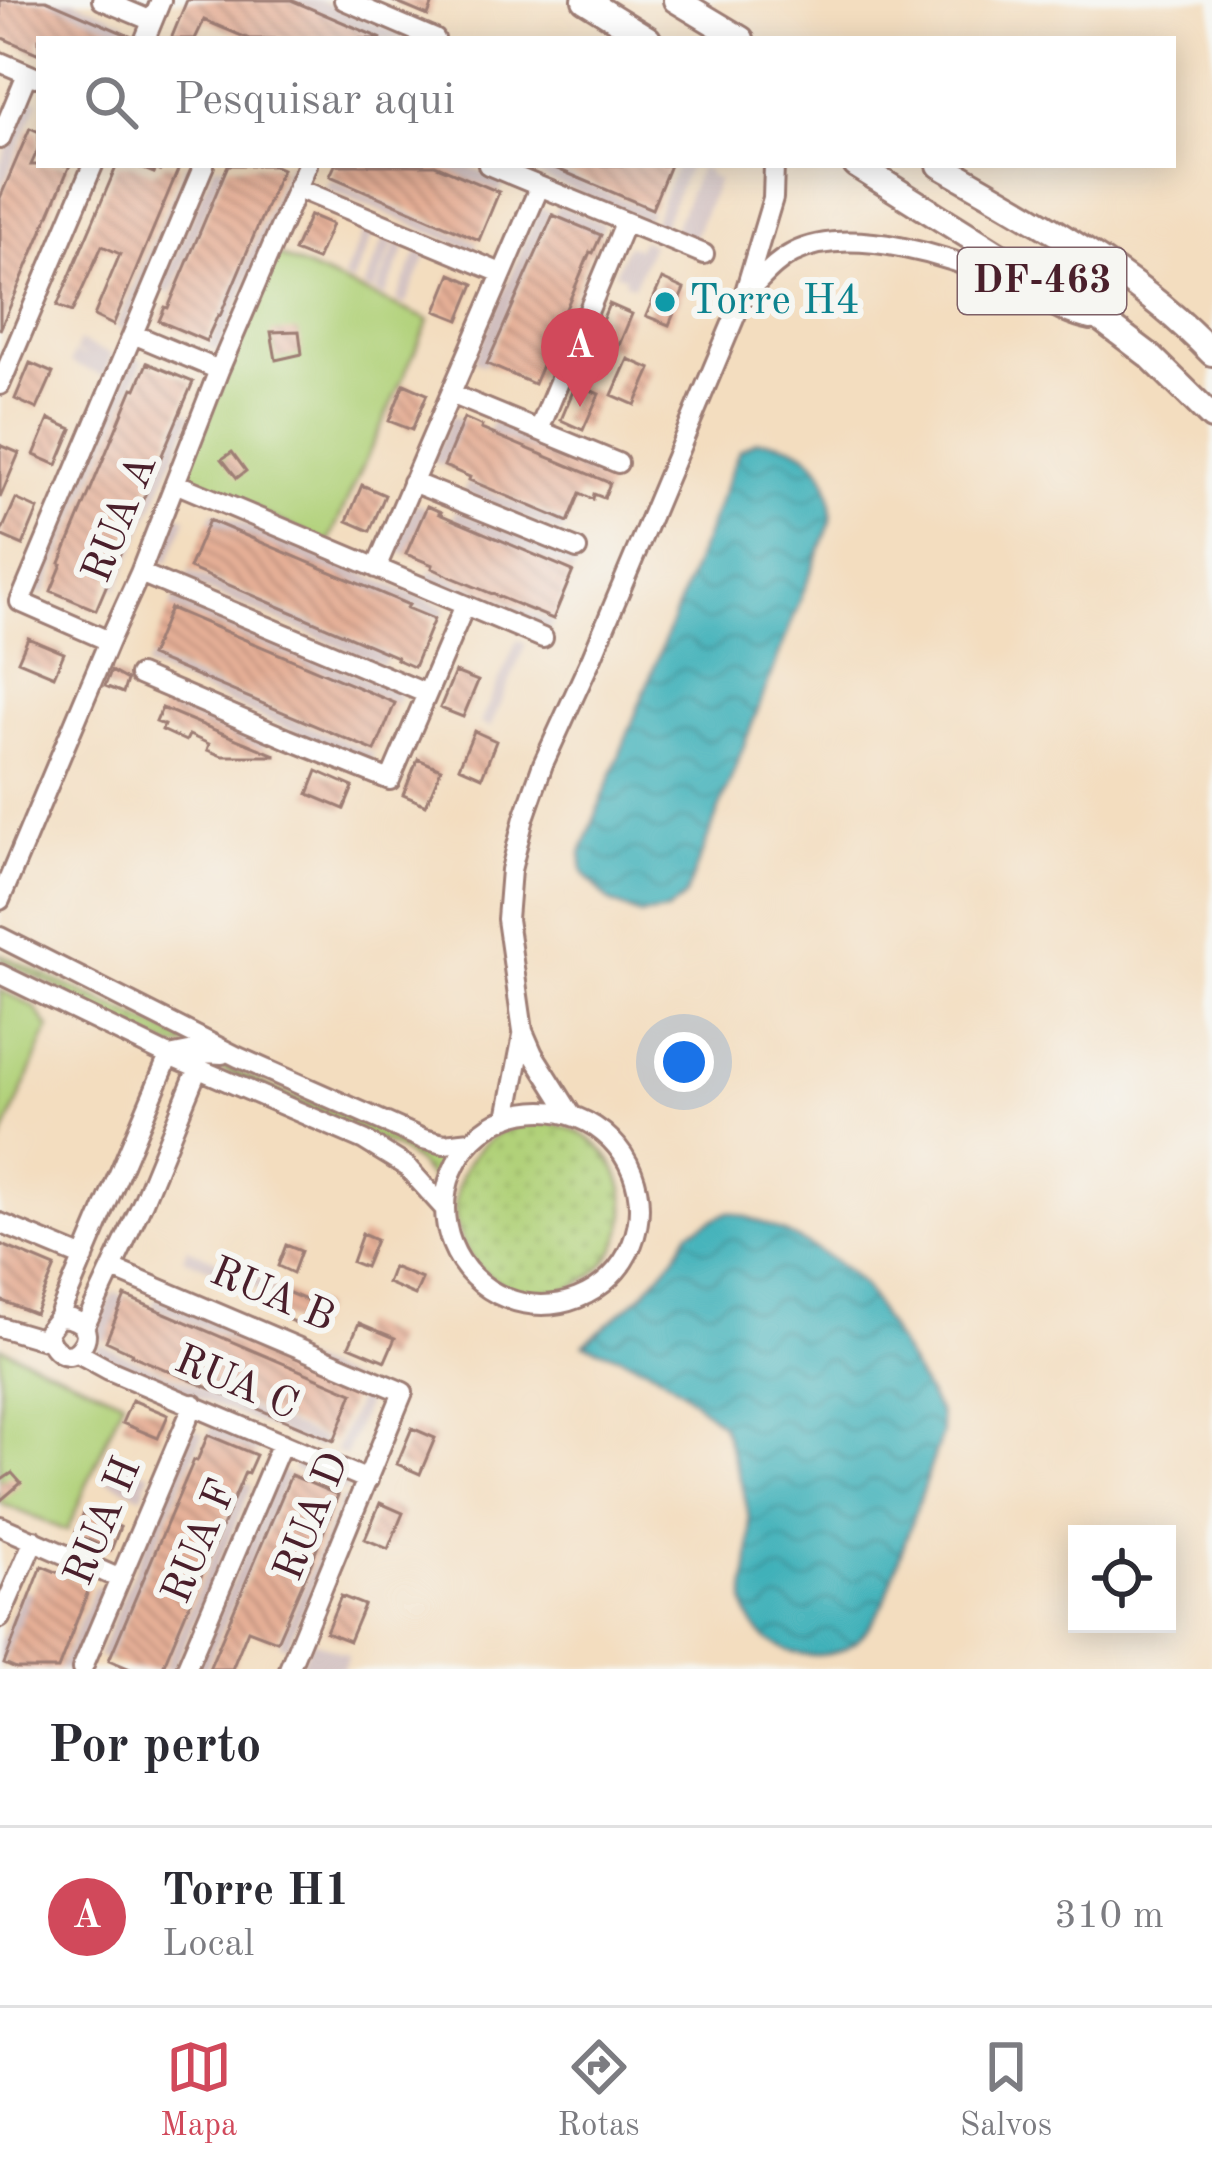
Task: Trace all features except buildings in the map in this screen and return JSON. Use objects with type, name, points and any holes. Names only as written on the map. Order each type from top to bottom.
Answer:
[{"type":"main road","points":[[585,0],[643,36]]},
{"type":"main road","points":[[676,0],[736,36]]},
{"type":"main road","name":"DF-463","points":[[861,168],[1102,319],[1150,356],[1212,417]]},
{"type":"main road","name":"DF-463","points":[[945,168],[1133,284],[1190,329],[1212,353]]},
{"type":"street","points":[[101,0],[148,30],[161,0]]},
{"type":"street","points":[[344,0],[428,36]]},
{"type":"street","points":[[0,62],[33,76],[0,139]]},
{"type":"street","points":[[0,385],[92,168]]},
{"type":"street","points":[[109,641],[20,602],[203,168]]},
{"type":"street","name":"RUA A","points":[[0,900],[306,168]]},
{"type":"street","points":[[495,168],[704,254]]},
{"type":"street","points":[[572,1116],[523,1031],[506,919],[511,869],[543,764],[744,296],[773,198],[774,168]]},
{"type":"street","points":[[297,188],[501,273]]},
{"type":"street","points":[[376,568],[539,188]]},
{"type":"street","points":[[539,430],[625,223]]},
{"type":"street","points":[[744,296],[773,266],[796,251],[828,242],[857,243],[965,265],[1074,316],[1102,319]]},
{"type":"street","points":[[133,334],[219,370]]},
{"type":"street","points":[[451,394],[618,463]]},
{"type":"street","points":[[412,482],[578,549]]},
{"type":"street","points":[[175,483],[543,638]]},
{"type":"street","points":[[140,573],[425,693]]},
{"type":"street","points":[[139,674],[390,779],[465,605]]},
{"type":"street","points":[[0,938],[238,1057],[423,1139],[444,1144],[472,1141]]},
{"type":"street","points":[[0,974],[169,1056],[364,1140],[406,1166],[444,1208]]},
{"type":"street","points":[[507,1118],[523,1031]]},
{"type":"street","points":[[169,1056],[189,1052],[238,1057]]},
{"type":"street","points":[[48,1341],[47,1332],[58,1318],[169,1056]]},
{"type":"street","points":[[84,1328],[198,1069]]},
{"type":"street","points":[[540,1111],[572,1116],[602,1131],[624,1155],[637,1186],[639,1218],[631,1250],[612,1276],[585,1296],[553,1305],[520,1304],[490,1291],[465,1269],[449,1240],[444,1208],[447,1184],[457,1161],[488,1127],[540,1111]]},
{"type":"street","points":[[106,1201],[125,1209],[143,1202]]},
{"type":"street","points":[[0,1223],[84,1258]]},
{"type":"street","name":"RUA B","points":[[113,1269],[403,1391]]},
{"type":"street","points":[[0,1327],[48,1341],[58,1352],[76,1352],[86,1337],[84,1328],[77,1320],[58,1318]]},
{"type":"street","name":"RUA C","points":[[76,1352],[368,1480]]},
{"type":"street","name":"RUA D","points":[[289,1669],[403,1391]]},
{"type":"street","name":"RUA H","points":[[82,1669],[194,1404]]},
{"type":"street","name":"RUA F","points":[[186,1669],[282,1443]]},
{"type":"street","points":[[0,1526],[118,1578]]},
{"type":"street","points":[[0,1618],[34,1540]]},
{"type":"shaded area","points":[[45,0],[74,0],[126,22],[122,32]]},
{"type":"shaded area","points":[[291,0],[319,0],[405,36],[376,36]]},
{"type":"shaded area","points":[[29,97],[36,100],[0,193],[0,165]]},
{"type":"shaded area","points":[[184,168],[193,168],[124,331],[116,327]]},
{"type":"shaded area","points":[[213,168],[225,168],[171,294],[161,289]]},
{"type":"shaded area","points":[[286,168],[296,168],[218,351],[209,347]]},
{"type":"shaded area","points":[[443,168],[471,168],[504,182],[500,192]]},
{"type":"shaded area","points":[[520,168],[548,168],[651,211],[646,221]]},
{"type":"shaded area","points":[[676,168],[688,168],[662,228],[652,224]]},
{"type":"shaded area","points":[[700,168],[710,172],[718,180],[693,241],[673,232]]},
{"type":"shaded area","points":[[329,179],[477,242],[474,251],[325,188]]},
{"type":"shaded area","points":[[558,205],[604,224],[599,235],[554,215]]},
{"type":"shaded area","points":[[540,207],[551,212],[485,365],[474,361]]},
{"type":"shaded area","points":[[365,228],[374,232],[353,283],[343,279]]},
{"type":"shaded area","points":[[385,236],[395,241],[374,292],[364,288]]},
{"type":"shaded area","points":[[642,240],[652,244],[634,286],[615,273],[627,245],[637,249]]},
{"type":"shaded area","points":[[397,242],[406,246],[385,297],[376,293]]},
{"type":"shaded area","points":[[418,250],[427,254],[405,305],[396,301]]},
{"type":"shaded area","points":[[589,264],[597,267],[544,390],[537,387]]},
{"type":"shaded area","points":[[79,341],[112,355],[103,376],[70,363],[74,353],[88,357],[75,351]]},
{"type":"shaded area","points":[[134,357],[143,360],[44,595],[35,591]]},
{"type":"shaded area","points":[[184,411],[192,414],[118,589],[111,586]]},
{"type":"shaded area","points":[[452,415],[463,420],[443,466],[432,461]]},
{"type":"shaded area","points":[[493,421],[616,473],[611,484],[488,432]]},
{"type":"shaded area","points":[[468,482],[566,524],[561,534],[463,492]]},
{"type":"shaded area","points":[[415,503],[426,508],[406,554],[394,549]]},
{"type":"shaded area","points":[[456,510],[579,560],[574,571],[452,520]]},
{"type":"shaded area","points":[[213,511],[446,608],[441,618],[209,521]]},
{"type":"shaded area","points":[[177,514],[187,518],[168,563],[158,558]]},
{"type":"shaded area","points":[[431,570],[553,622],[548,632],[426,580]]},
{"type":"shaded area","points":[[189,571],[388,655],[383,665],[185,581]]},
{"type":"shaded area","points":[[174,597],[400,693],[396,703],[170,607]]},
{"type":"shaded area","points":[[517,640],[526,644],[490,728],[480,723]]},
{"type":"shaded area","points":[[150,658],[374,754],[370,764],[146,667]]},
{"type":"shaded area","points":[[167,698],[265,740],[261,750],[163,708]]},
{"type":"shaded area","points":[[187,1248],[276,1285],[272,1295],[183,1258]]},
{"type":"shaded area","points":[[114,1292],[125,1297],[105,1342],[93,1337]]},
{"type":"shaded area","points":[[156,1297],[357,1383],[353,1392],[152,1306]]},
{"type":"shaded area","points":[[99,1344],[324,1439],[319,1449],[95,1354]]},
{"type":"shaded area","points":[[362,1389],[371,1393],[345,1456],[335,1451]]},
{"type":"shaded area","points":[[213,1424],[259,1444],[255,1454],[208,1435]]},
{"type":"shaded area","points":[[193,1429],[203,1433],[108,1660],[98,1656]]},
{"type":"shaded area","points":[[112,1458],[150,1474],[146,1484],[139,1481],[146,1485],[142,1496],[103,1479]]},
{"type":"shaded area","points":[[297,1460],[349,1481],[345,1492],[293,1470]]},
{"type":"shaded area","points":[[279,1470],[289,1474],[206,1669],[195,1669]]},
{"type":"shaded area","points":[[244,1482],[252,1486],[174,1669],[164,1669]]},
{"type":"shaded area","points":[[342,1497],[349,1500],[287,1647],[279,1644]]},
{"type":"shaded area","points":[[95,1586],[105,1590],[71,1669],[59,1669]]},
{"type":"shaded area","points":[[22,1589],[33,1593],[0,1669],[0,1642]]},
{"type":"shaded area","points":[[311,1640],[348,1655],[343,1669],[298,1669]]},
{"type":"green space","points":[[275,254],[429,320],[328,543],[184,477]]},
{"type":"green space","points":[[0,954],[192,1044],[175,1048],[95,1013],[55,986],[3,961]]},
{"type":"green space","points":[[0,990],[34,1007],[49,1028],[0,1145]]},
{"type":"green space","points":[[190,1056],[443,1156],[446,1160],[436,1185],[397,1148]]},
{"type":"green space","points":[[540,1123],[572,1130],[600,1148],[618,1176],[625,1208],[618,1240],[600,1268],[572,1286],[540,1293],[508,1286],[480,1268],[462,1240],[455,1208],[462,1176],[480,1148],[508,1130]]},
{"type":"green space","points":[[0,1347],[123,1400],[67,1531],[0,1503]]},
{"type":"water","points":[[756,441],[790,446],[814,462],[828,487],[831,521],[685,897],[667,911],[640,915],[610,902],[583,872],[581,853],[739,451]]},
{"type":"water","points":[[728,1212],[801,1241],[853,1276],[865,1288],[939,1413],[942,1433],[884,1603],[857,1640],[829,1654],[791,1652],[768,1640],[752,1622],[745,1598],[750,1543],[747,1509],[721,1425],[662,1376],[584,1344],[643,1294],[689,1232]]},
{"type":"place","name":"Torre H4","points":[[665,302]]},
{"type":"place","name":"Torre H1","points":[[580,407]]}]
